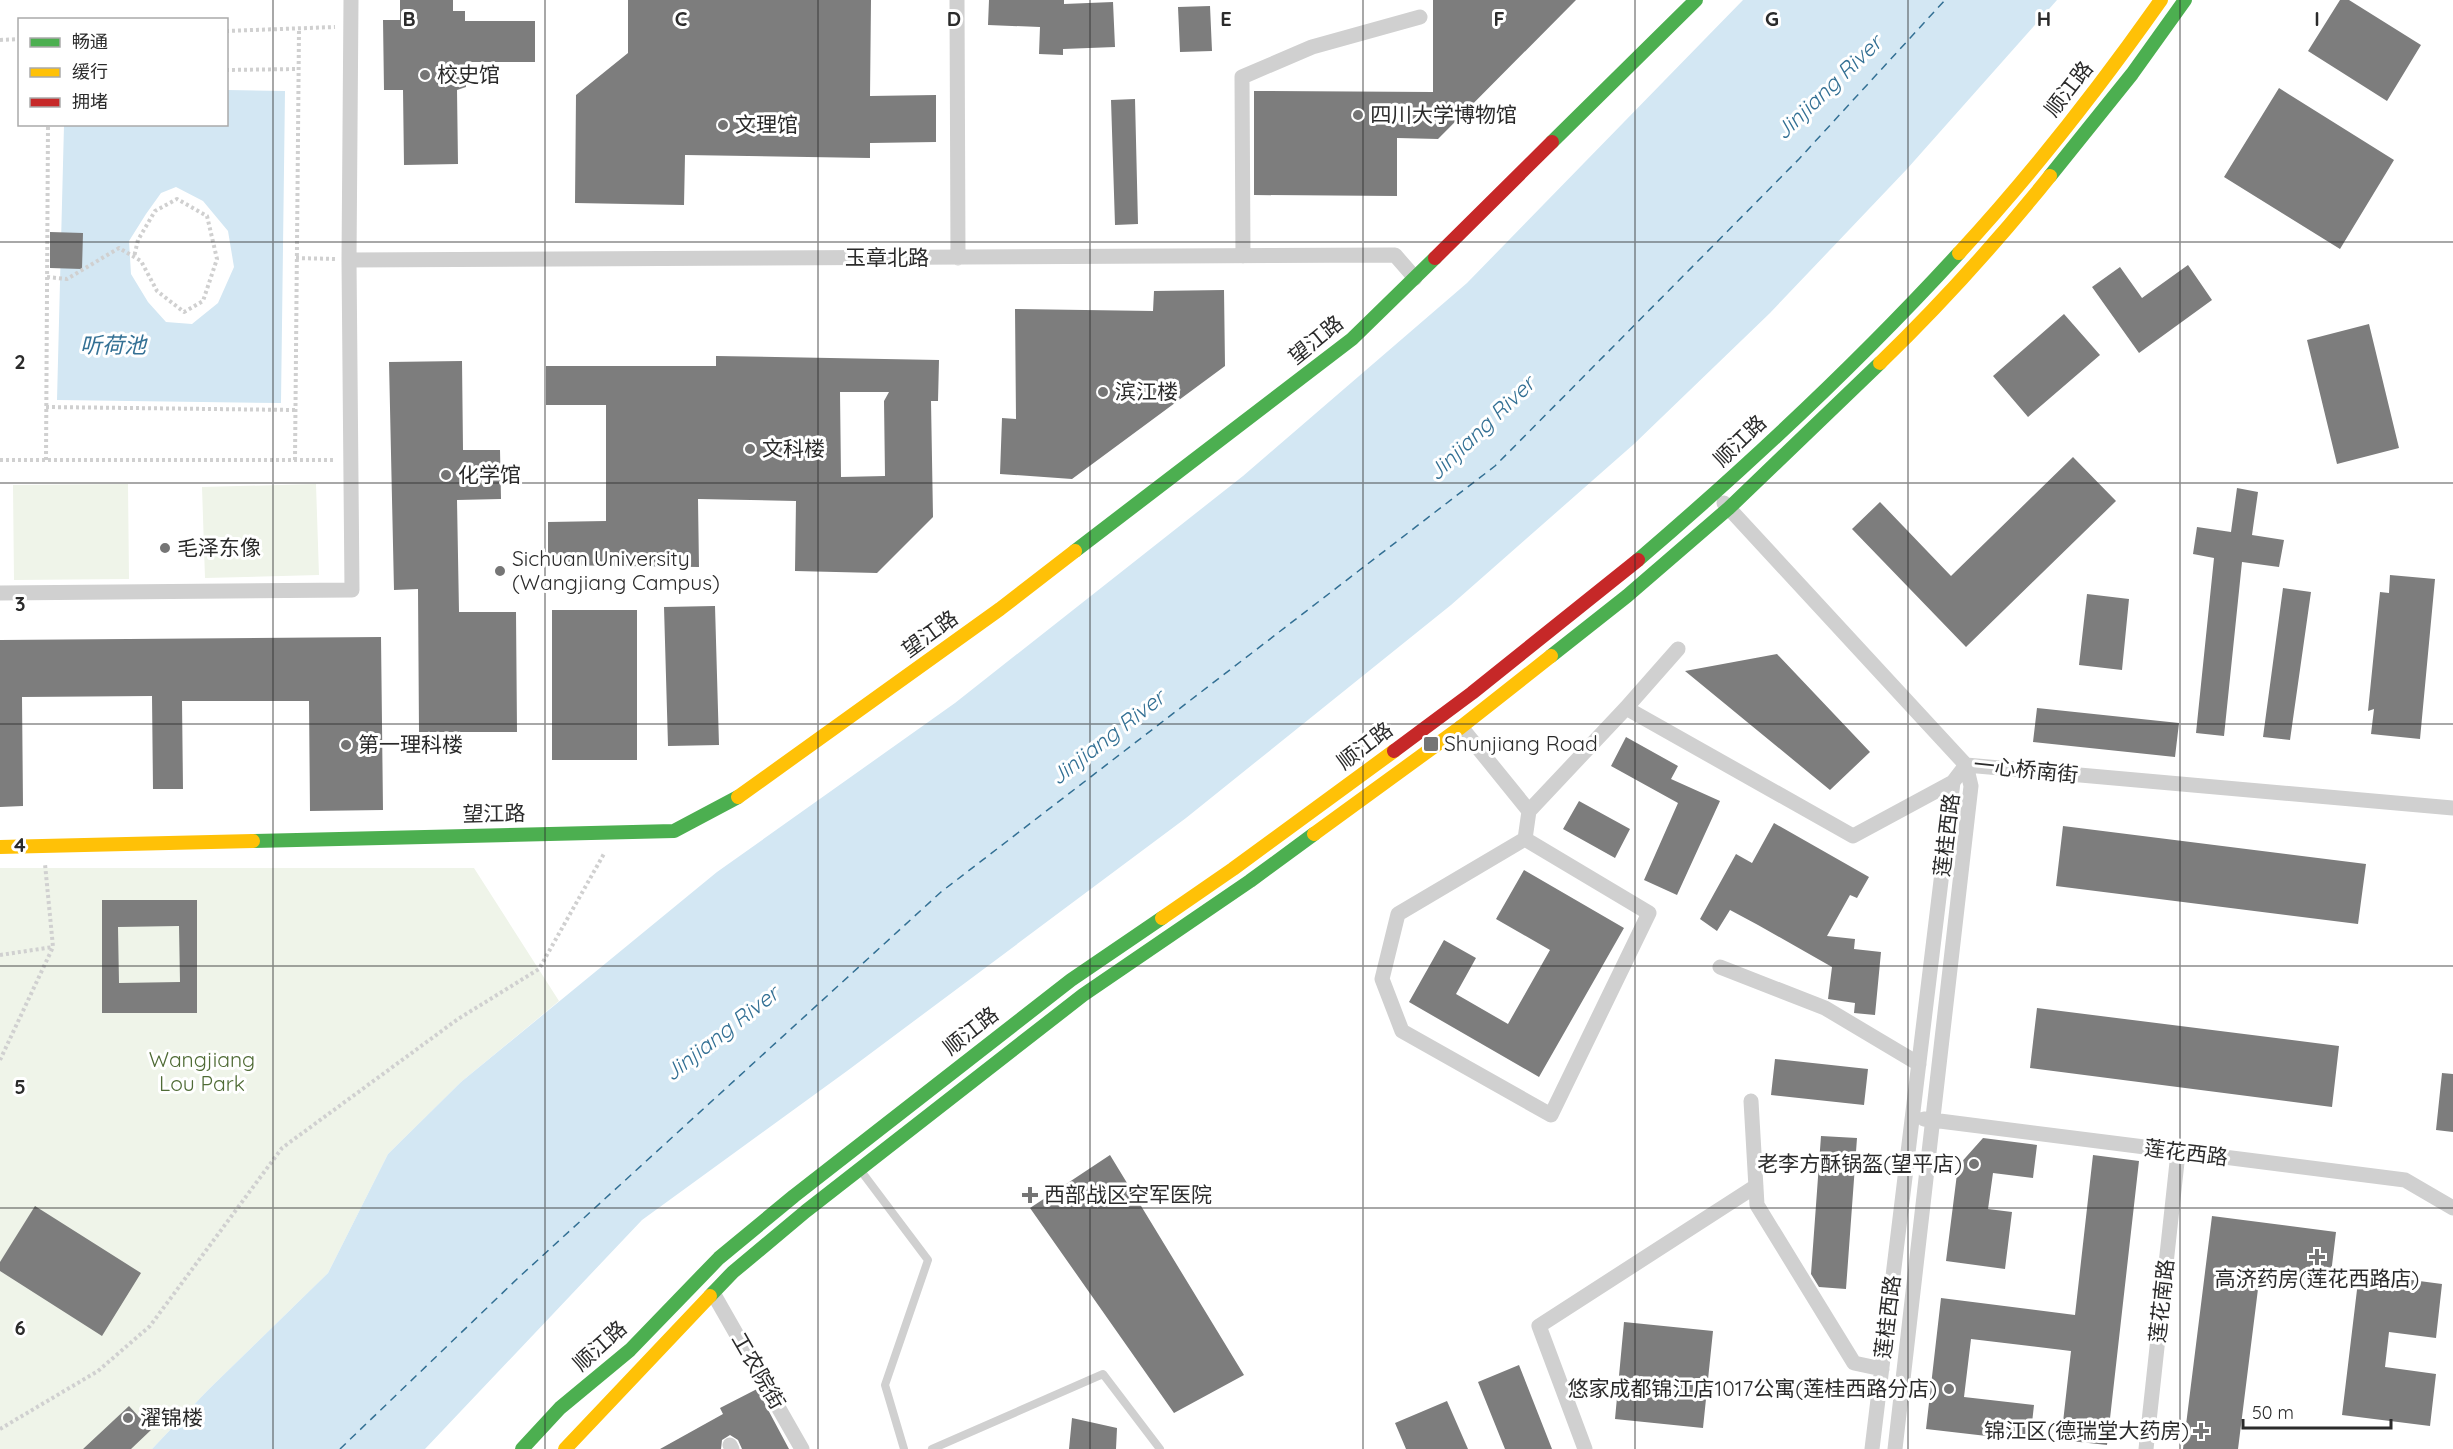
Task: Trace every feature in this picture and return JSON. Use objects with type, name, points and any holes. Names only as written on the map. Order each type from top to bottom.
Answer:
[{"type":"main road","name":"望江路","points":[[0,847],[674,831],[748,792],[1000,609],[1343,346],[1696,0]]},
{"type":"main road","name":"顺江路","points":[[522,1449],[560,1408],[630,1350],[719,1258],[786,1203],[1071,980],[1233,868],[1472,693],[1610,585],[1715,494],[1916,302],[1989,221],[2117,63],[2161,0]]},
{"type":"main road","name":"顺江路","points":[[565,1449],[644,1364],[741,1266],[1083,995],[1259,874],[1461,727],[1627,596],[1729,508],[1929,315],[2003,234],[2132,74],[2185,0]]},
{"type":"street","points":[[0,593],[352,590],[349,260],[351,0]]},
{"type":"street","points":[[957,0],[958,258]]},
{"type":"street","points":[[1243,256],[1242,77],[1312,47],[1420,17]]},
{"type":"street","name":"玉章北路","points":[[349,260],[1395,255],[1414,278]]},
{"type":"street","name":"一心桥南街","points":[[1715,494],[1966,765],[2453,808]]},
{"type":"street","points":[[1525,839],[1529,810],[1626,708],[1678,649]]},
{"type":"street","points":[[1626,708],[1853,836],[1953,782]]},
{"type":"street","points":[[1461,727],[1529,810]]},
{"type":"street","name":"莲桂西路","points":[[1872,1449],[1953,782],[1966,765]]},
{"type":"street","name":"莲桂西路","points":[[1895,1449],[1971,786],[1966,765]]},
{"type":"street","points":[[1525,839],[1649,914],[1551,1114],[1402,1031],[1382,979],[1398,914],[1525,839]]},
{"type":"street","points":[[1720,967],[1825,1008],[1919,1064]]},
{"type":"street","points":[[1751,1101],[1757,1204],[1854,1363],[1882,1369]]},
{"type":"street","name":"莲花西路","points":[[1912,1118],[2405,1180],[2453,1208]]},
{"type":"street","name":"莲花南路","points":[[2146,1449],[2178,1153]]},
{"type":"street","points":[[1585,1449],[1539,1326],[1756,1186]]},
{"type":"street","name":"工农院街","points":[[713,1293],[802,1449]]},
{"type":"lane","points":[[860,1170],[928,1260],[885,1385],[904,1449]]},
{"type":"lane","points":[[932,1449],[1103,1374],[1160,1449]]},
{"type":"path","points":[[228,32],[351,27]]},
{"type":"path","points":[[294,460],[299,29]]},
{"type":"path","points":[[0,40],[18,39]]},
{"type":"path","points":[[228,70],[298,69]]},
{"type":"path","points":[[45,460],[48,126]]},
{"type":"path","points":[[47,278],[68,279],[119,248],[134,257],[141,261],[157,291],[184,312],[203,301],[217,259],[207,216],[177,199],[155,211],[138,240],[134,257]]},
{"type":"path","points":[[296,258],[349,260]]},
{"type":"path","points":[[46,407],[295,410]]},
{"type":"path","points":[[0,460],[351,460]]},
{"type":"path","points":[[0,1429],[98,1371],[150,1326],[282,1148],[458,1019],[538,969],[615,833]]},
{"type":"path","points":[[0,1060],[53,947],[44,846]]},
{"type":"path","points":[[0,955],[53,947]]},
{"type":"green space","points":[[128,484],[129,579],[14,580],[13,485]]},
{"type":"green space","points":[[316,484],[319,575],[205,578],[202,487]]},
{"type":"green space","name":"Wangjiang Lou Park","points":[[0,868],[474,868],[559,1001],[461,1082],[388,1154],[328,1273],[207,1391],[152,1449],[0,1449]]},
{"type":"water","name":"Jinjiang River","points":[[1743,0],[2057,0],[1907,169],[1770,313],[1634,444],[1451,605],[1186,818],[847,1071],[642,1220],[425,1449],[152,1449],[207,1391],[328,1273],[388,1154],[461,1082],[717,872],[955,703],[1243,476],[1467,283]]},
{"type":"water","name":"听荷池","points":[[228,90],[285,91],[281,403],[57,400],[64,126],[228,126]],"holes":[[[176,187],[203,201],[228,231],[234,267],[218,303],[192,324],[166,322],[148,302],[131,274],[129,241],[146,214],[161,193]]]},
{"type":"building","name":"校史馆","points":[[400,0],[453,0],[453,11],[465,11],[465,21],[535,21],[535,62],[466,62],[466,87],[457,90],[458,164],[404,165],[403,90],[384,90],[383,20],[400,20]]},
{"type":"building","name":"文理馆","points":[[628,0],[871,0],[870,96],[936,95],[936,142],[870,143],[870,158],[685,155],[684,205],[575,203],[576,95],[628,53]]},
{"type":"building","points":[[989,0],[1064,0],[1064,4],[1113,2],[1115,47],[1063,49],[1063,55],[1039,54],[1040,27],[988,25]]},
{"type":"building","name":"四川大学博物馆","points":[[1433,0],[1576,0],[1438,139],[1397,138],[1397,196],[1254,195],[1254,91],[1433,92]]},
{"type":"building","points":[[2340,0],[2349,0],[2421,45],[2387,101],[2308,51]]},
{"type":"building","points":[[1210,6],[1212,51],[1180,52],[1178,7]]},
{"type":"building","points":[[2279,88],[2394,160],[2340,249],[2224,177]]},
{"type":"building","points":[[1135,99],[1138,224],[1115,225],[1111,100]]},
{"type":"building","points":[[50,232],[83,233],[82,269],[50,268]]},
{"type":"building","points":[[2188,265],[2212,300],[2139,353],[2092,287],[2120,267],[2142,298]]},
{"type":"building","name":"滨江楼","points":[[1224,290],[1225,366],[1072,479],[1000,474],[1002,418],[1016,419],[1015,309],[1153,311],[1154,291]]},
{"type":"building","points":[[2064,314],[2100,355],[2028,417],[1993,376]]},
{"type":"building","points":[[2369,324],[2399,448],[2337,464],[2307,340]]},
{"type":"building","name":"文科楼","points":[[716,356],[939,360],[938,401],[931,401],[933,517],[877,573],[795,571],[796,501],[698,499],[699,567],[548,565],[548,522],[606,521],[606,405],[546,405],[546,366],[716,366]],"holes":[[[840,392],[889,392],[884,401],[885,476],[841,477]]]},
{"type":"building","points":[[462,361],[463,450],[500,450],[501,499],[457,500],[459,612],[516,612],[517,732],[419,732],[418,589],[394,590],[389,362]]},
{"type":"building","points":[[2073,457],[2116,501],[1966,647],[1852,529],[1880,502],[1951,576]]},
{"type":"building","points":[[2237,488],[2258,492],[2252,535],[2284,540],[2279,567],[2242,562],[2224,736],[2196,733],[2214,558],[2193,554],[2197,527],[2231,532]]},
{"type":"building","points":[[2390,575],[2435,579],[2420,739],[2371,734],[2374,709],[2368,711],[2380,592],[2389,593]]},
{"type":"building","points":[[2283,588],[2311,592],[2290,740],[2263,737]]},
{"type":"building","points":[[2087,594],[2129,599],[2122,670],[2079,665]]},
{"type":"building","points":[[715,606],[719,745],[668,746],[664,607]]},
{"type":"building","points":[[552,610],[637,610],[637,760],[552,760]]},
{"type":"building","name":"第一理科楼","points":[[381,637],[383,810],[310,811],[309,701],[182,701],[183,789],[153,789],[152,696],[22,697],[23,806],[0,807],[0,640]]},
{"type":"building","points":[[1777,654],[1870,752],[1830,790],[1685,671]]},
{"type":"building","points":[[2037,708],[2179,723],[2175,757],[2033,742]]},
{"type":"building","points":[[1626,737],[1678,766],[1671,779],[1720,801],[1677,895],[1644,880],[1678,803],[1611,766]]},
{"type":"building","points":[[1579,801],[1630,829],[1615,858],[1563,829]]},
{"type":"building","points":[[1774,823],[1869,877],[1857,898],[1850,895],[1827,936],[1855,939],[1854,949],[1881,952],[1875,1015],[1854,1013],[1855,1003],[1828,999],[1832,967],[1758,925],[1730,910],[1717,931],[1700,919],[1736,854],[1752,863]]},
{"type":"building","points":[[2063,826],[2366,864],[2358,924],[2056,886]]},
{"type":"building","points":[[1524,870],[1624,928],[1539,1077],[1409,1002],[1444,940],[1476,958],[1456,994],[1508,1024],[1550,950],[1496,919]]},
{"type":"building","points":[[102,900],[197,900],[197,1013],[102,1013]],"holes":[[[179,926],[180,982],[119,983],[118,927]]]},
{"type":"building","points":[[2037,1008],[2339,1046],[2332,1107],[2030,1068]]},
{"type":"building","points":[[1775,1059],[1868,1069],[1864,1105],[1771,1095]]},
{"type":"building","points":[[2442,1073],[2453,1074],[2453,1132],[2436,1130]]},
{"type":"building","points":[[1821,1136],[1857,1138],[1846,1289],[1819,1287],[1811,1274]]},
{"type":"building","points":[[1983,1138],[2037,1145],[2033,1178],[1993,1173],[1988,1209],[2012,1212],[2005,1269],[1946,1261],[1958,1166]]},
{"type":"building","points":[[1110,1155],[1244,1375],[1174,1413],[1030,1208]]},
{"type":"building","points":[[2093,1155],[2139,1161],[2107,1445],[2061,1440],[2071,1351],[1971,1339],[1964,1397],[2034,1405],[2030,1441],[1926,1429],[1941,1298],[2075,1315]]},
{"type":"building","points":[[35,1206],[141,1273],[102,1336],[0,1271],[0,1262]]},
{"type":"building","points":[[2212,1216],[2336,1232],[2330,1282],[2260,1273],[2238,1449],[2183,1449]]},
{"type":"building","points":[[2359,1273],[2442,1284],[2436,1338],[2389,1332],[2385,1367],[2436,1374],[2430,1426],[2342,1415]]},
{"type":"building","points":[[1624,1322],[1713,1331],[1703,1428],[1615,1419]]},
{"type":"building","points":[[1519,1365],[1552,1449],[1505,1449],[1478,1382]]},
{"type":"building","points":[[757,1389],[789,1449],[742,1449],[738,1440],[730,1435],[722,1440],[721,1449],[660,1449],[723,1414],[720,1408]]},
{"type":"building","points":[[1447,1401],[1468,1449],[1406,1449],[1395,1423]]},
{"type":"building","name":"濯锦楼","points":[[129,1406],[151,1430],[131,1449],[83,1449]]},
{"type":"building","points":[[1072,1418],[1117,1428],[1116,1449],[1069,1449]]},
{"type":"ferry route","points":[[340,1449],[517,1279],[941,892],[1495,466],[1799,159],[1945,0]]},
{"type":"traffic: fast","points":[[1552,142],[1696,0]]},
{"type":"traffic: fast","points":[[2050,176],[2132,74],[2185,0]]},
{"type":"traffic: fast","points":[[1638,560],[1803,411],[1959,253]]},
{"type":"traffic: fast","points":[[1075,551],[1352,339],[1435,258]]},
{"type":"traffic: fast","points":[[1551,656],[1627,596],[1729,508],[1880,363]]},
{"type":"traffic: fast","points":[[253,841],[674,831],[738,797]]},
{"type":"traffic: fast","points":[[710,1296],[733,1272],[806,1211],[1083,995],[1250,881],[1314,834]]},
{"type":"traffic: fast","points":[[522,1449],[560,1408],[630,1350],[719,1258],[794,1196],[1071,980],[1162,918]]},
{"type":"traffic: slow","points":[[1959,253],[2013,193],[2064,130],[2114,66],[2161,0]]},
{"type":"traffic: slow","points":[[1880,363],[1968,272],[2050,176]]},
{"type":"traffic: slow","points":[[738,797],[1000,609],[1075,551]]},
{"type":"traffic: slow","points":[[1314,834],[1461,727],[1551,656]]},
{"type":"traffic: slow","points":[[1162,918],[1394,751]]},
{"type":"traffic: slow","points":[[0,847],[253,841]]},
{"type":"traffic: slow","points":[[565,1449],[710,1296]]},
{"type":"traffic: jam","points":[[1435,258],[1552,142]]},
{"type":"traffic: jam","points":[[1394,751],[1472,693],[1638,560]]},
{"type":"place","name":"校史馆","points":[[425,75]]},
{"type":"place","name":"四川大学博物馆","points":[[1358,115]]},
{"type":"place","name":"文理馆","points":[[723,125]]},
{"type":"place","name":"滨江楼","points":[[1103,392]]},
{"type":"place","name":"文科楼","points":[[750,449]]},
{"type":"place","name":"化学馆","points":[[446,475]]},
{"type":"place","name":"毛泽东像","points":[[165,548]]},
{"type":"place","name":"Sichuan University (Wangjiang Campus)","points":[[500,571]]},
{"type":"place","name":"Shunjiang Road","points":[[1431,744]]},
{"type":"place","name":"第一理科楼","points":[[346,745]]},
{"type":"place","name":"老李方酥锅盔(望平店)","points":[[1974,1164]]},
{"type":"place","name":"西部战区空军医院","points":[[1030,1195]]},
{"type":"place","name":"高济药房(莲花西路店)","points":[[2317,1257]]},
{"type":"place","name":"悠家成都锦江店1017公寓(莲桂西路分店)","points":[[1949,1389]]},
{"type":"place","name":"濯锦楼","points":[[128,1418]]},
{"type":"place","name":"锦江区(德瑞堂大药房)","points":[[2201,1431]]}]
